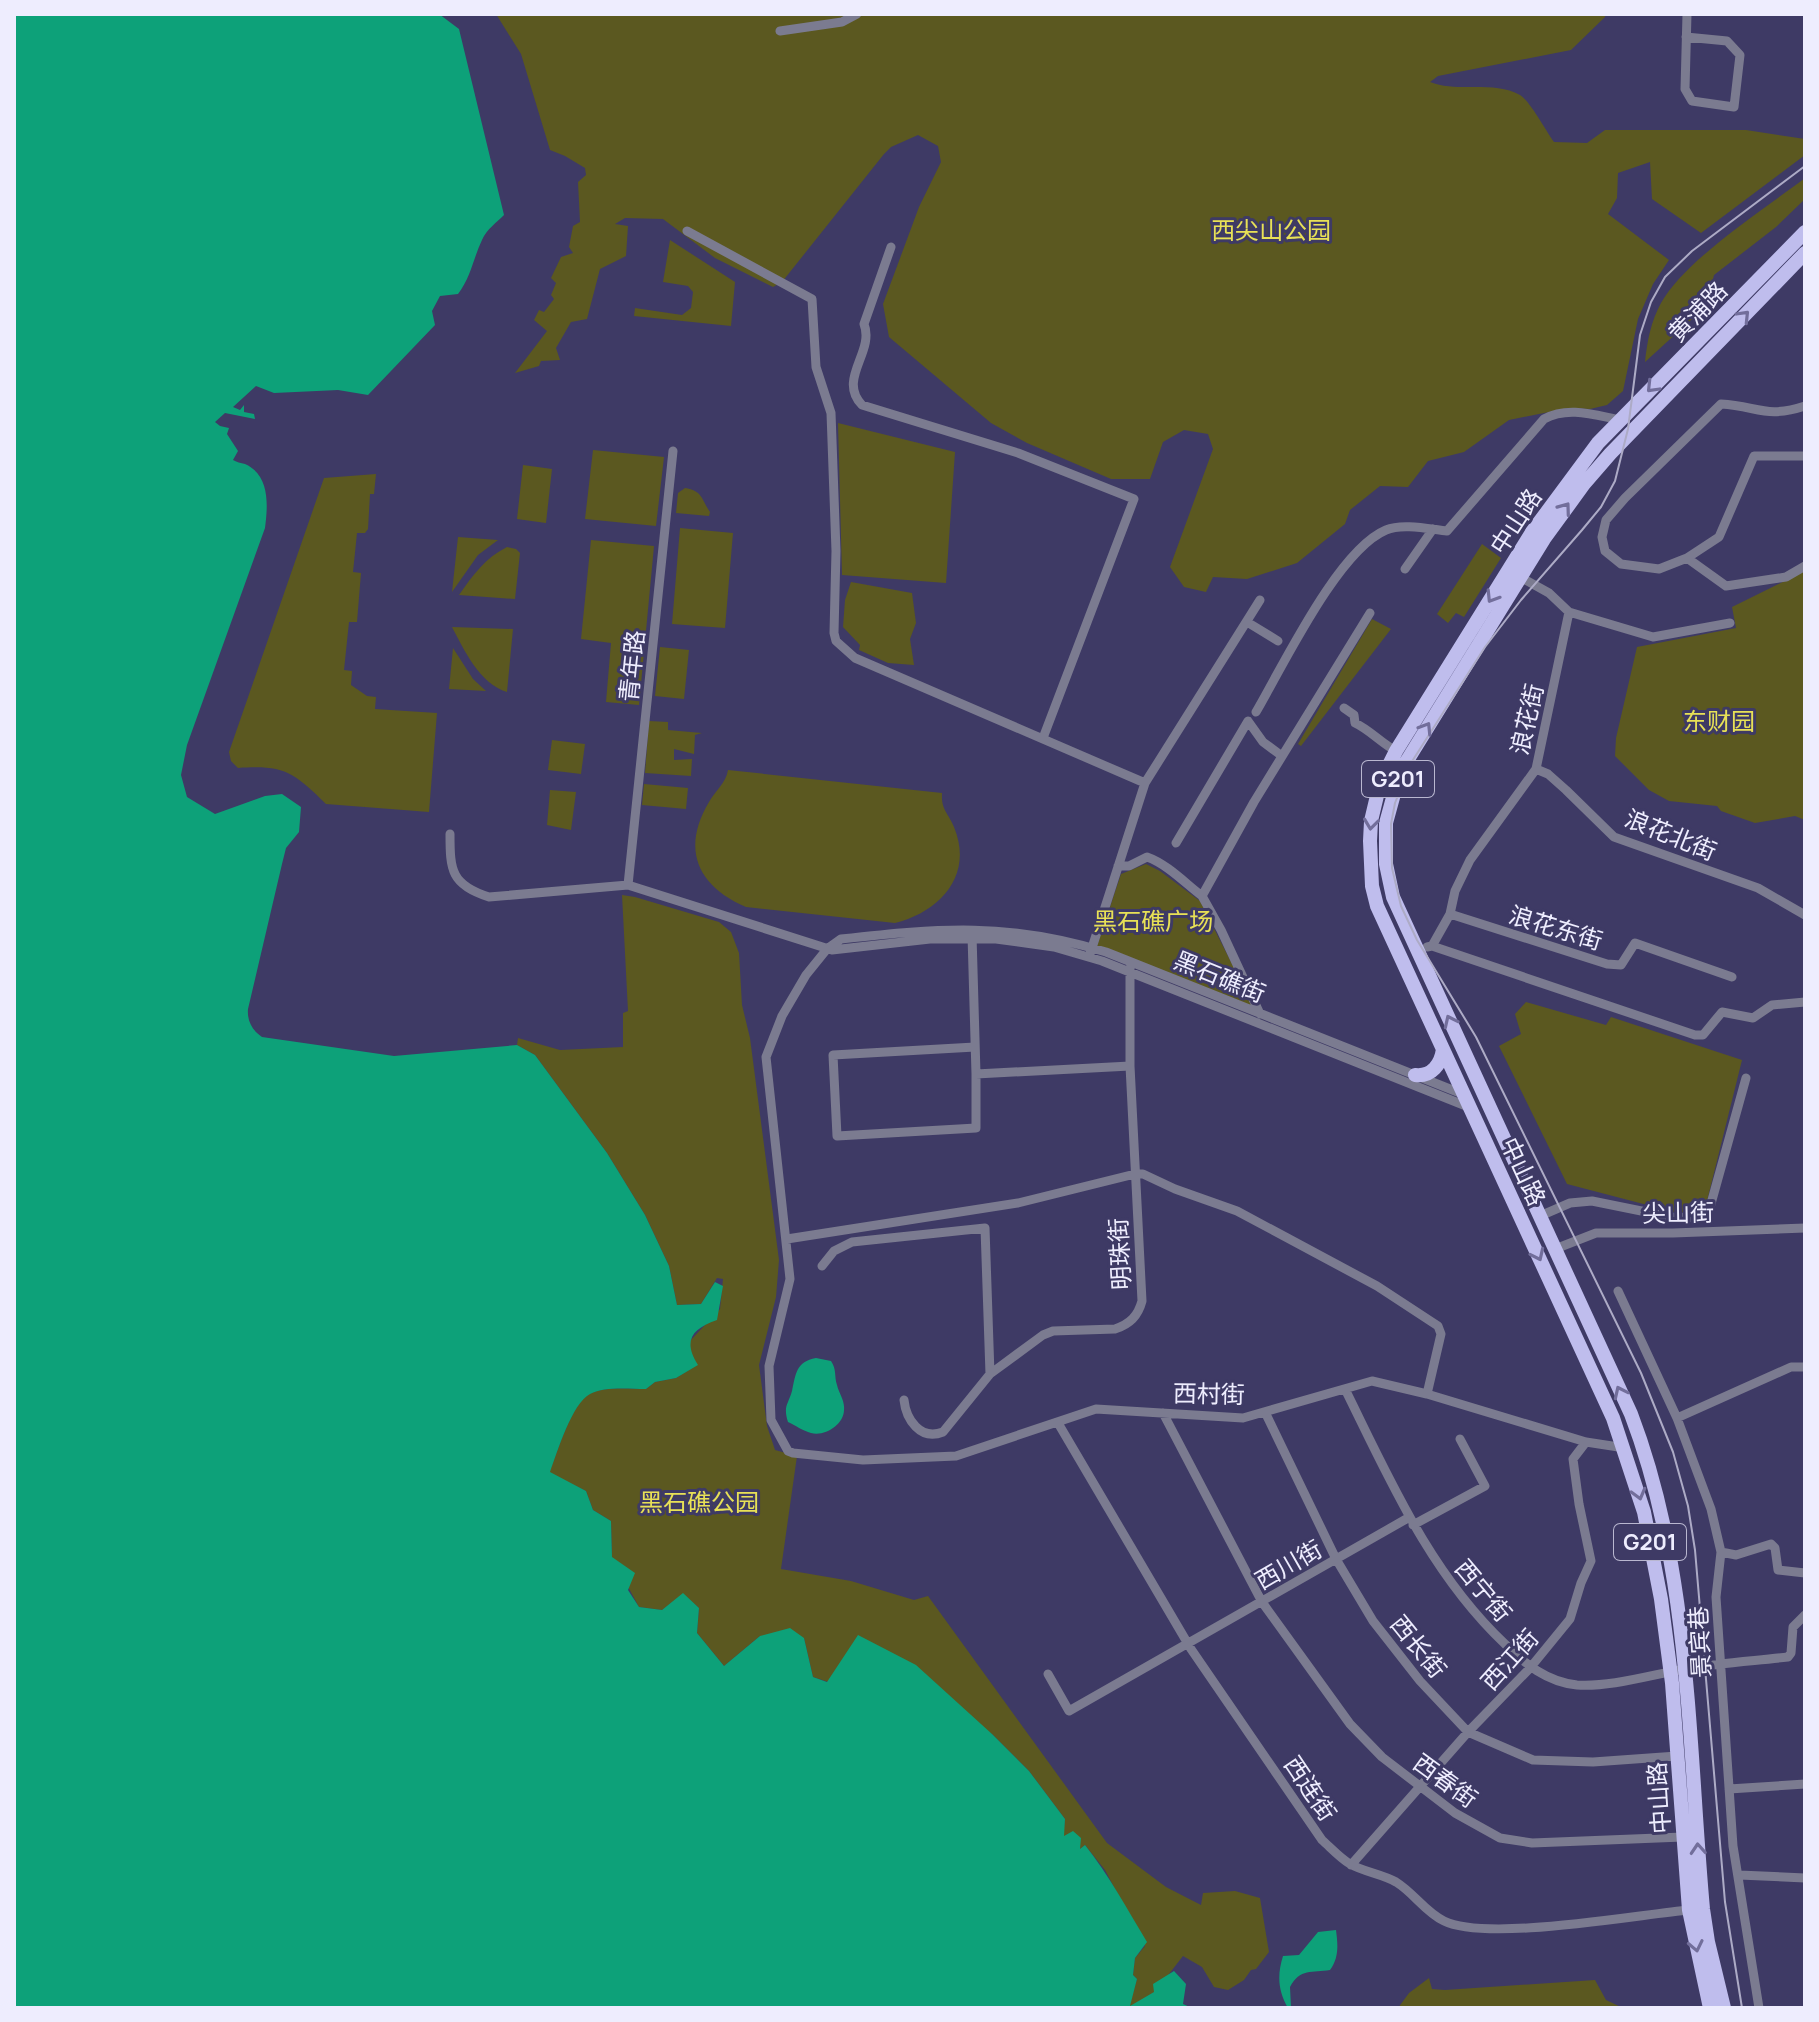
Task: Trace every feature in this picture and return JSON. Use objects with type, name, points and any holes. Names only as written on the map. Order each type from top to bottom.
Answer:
[{"type":"highway","name":"黄浦路","points":[[1620,420],[1805,232]]},
{"type":"highway","name":"黄浦路","points":[[1632,432],[1805,253]]},
{"type":"highway","name":"中山路","points":[[1620,420],[1573,474],[1546,512],[1396,751],[1380,783],[1371,821],[1372,886],[1377,906],[1461,1094],[1625,1448],[1649,1536],[1678,1670],[1703,1909],[1724,2008]]},
{"type":"highway","name":"中山路","points":[[1632,432],[1570,501],[1408,758],[1389,805],[1385,842],[1388,882],[1425,948],[1465,1054],[1644,1448],[1677,1595],[1677,1756],[1683,1837],[1689,1910],[1710,2008]]},
{"type":"highway","points":[[1415,1075],[1422,1076],[1433,1070],[1441,1059],[1443,1049]]},
{"type":"highway","points":[[1461,1094],[1482,1113],[1501,1154],[1518,1168]]},
{"type":"street","points":[[780,31],[842,22],[857,14]]},
{"type":"street","points":[[1686,37],[1727,41],[1740,55],[1734,107],[1692,101],[1685,89],[1686,37],[1687,14]]},
{"type":"street","points":[[687,231],[812,299],[816,367],[831,413],[836,641],[855,658],[1145,783]]},
{"type":"street","points":[[891,247],[864,324],[868,334],[852,380],[854,397],[862,405],[1018,453],[1134,499],[1043,738]]},
{"type":"street","points":[[1805,406],[1764,413],[1721,404],[1606,520],[1602,537],[1605,551],[1621,564],[1659,569],[1687,558],[1719,537],[1754,456],[1805,456]]},
{"type":"street","points":[[1256,712],[1334,578],[1364,543],[1388,528],[1447,531],[1544,419],[1557,412],[1620,420]]},
{"type":"street","name":"青年路","points":[[628,885],[673,451]]},
{"type":"street","points":[[1405,569],[1433,529]]},
{"type":"street","points":[[1687,558],[1726,586],[1786,577],[1805,566]]},
{"type":"street","points":[[1520,577],[1549,593],[1569,612],[1653,637],[1730,623]]},
{"type":"street","points":[[1090,952],[1145,783],[1260,600]]},
{"type":"street","name":"浪花街","points":[[1425,948],[1450,914],[1455,891],[1470,860],[1536,769],[1569,612]]},
{"type":"street","points":[[1202,896],[1282,756],[1370,613]]},
{"type":"street","points":[[1247,622],[1278,641]]},
{"type":"street","points":[[1344,708],[1354,715],[1355,723],[1396,751]]},
{"type":"street","points":[[1176,843],[1248,721],[1263,742],[1282,756]]},
{"type":"street","name":"浪花北街","points":[[1536,769],[1548,774],[1614,837],[1758,888],[1805,915]]},
{"type":"street","points":[[450,834],[450,864],[457,881],[469,891],[489,897],[628,885],[827,949],[806,975],[782,1016],[766,1057],[787,1239],[1018,1203],[1143,1174],[1237,1211],[1377,1286],[1438,1326],[1441,1334],[1427,1394]]},
{"type":"street","points":[[1118,866],[1129,866],[1147,857],[1160,862],[1202,896],[1260,1014]]},
{"type":"street","name":"浪花东街","points":[[1450,914],[1607,964],[1621,965],[1635,943],[1732,977]]},
{"type":"street","points":[[972,934],[976,1074],[976,1128],[837,1136],[833,1055],[975,1047]]},
{"type":"street","name":"黑石礁街","points":[[827,949],[841,939],[1035,934],[1260,1014],[1461,1094]]},
{"type":"street","points":[[1425,948],[1695,1035],[1703,1035],[1722,1012],[1753,1018],[1772,1005],[1805,1002]]},
{"type":"street","name":"黑石礁街","points":[[1130,967],[1428,1091],[1461,1094]]},
{"type":"street","name":"明珠街","points":[[904,1400],[905,1412],[911,1423],[927,1434],[935,1435],[943,1432],[990,1374],[1043,1335],[1053,1331],[1115,1329],[1124,1326],[1139,1312],[1142,1301],[1130,1066],[1130,967]]},
{"type":"street","points":[[1461,1094],[1465,1054]]},
{"type":"street","points":[[976,1074],[1130,1066]]},
{"type":"street","points":[[1540,1216],[1570,1203],[1592,1201],[1671,1217],[1707,1218],[1746,1078]]},
{"type":"street","name":"黑石礁街","points":[[1428,1091],[1461,1094]]},
{"type":"street","points":[[822,1266],[834,1251],[852,1242],[985,1228],[990,1374]]},
{"type":"street","name":"尖山街","points":[[1555,1249],[1596,1233],[1805,1228]]},
{"type":"street","name":"西村街","points":[[787,1239],[790,1279],[769,1366],[771,1420],[788,1451],[863,1460],[956,1456],[1096,1409],[1243,1418],[1378,1381],[1586,1442],[1625,1448]]},
{"type":"street","name":"景宾巷","points":[[1618,1291],[1677,1418],[1711,1509],[1721,1552],[1716,1597],[1733,1846],[1759,2008]]},
{"type":"street","points":[[1677,1418],[1791,1367],[1805,1367]]},
{"type":"street","name":"西宁街","points":[[1345,1389],[1410,1522],[1443,1574],[1481,1622],[1530,1668],[1574,1685],[1598,1685],[1678,1670],[1788,1657],[1793,1627],[1805,1615]]},
{"type":"street","name":"西长街","points":[[1265,1412],[1336,1559],[1373,1621],[1420,1681],[1468,1732],[1533,1760],[1593,1762],[1677,1756]]},
{"type":"street","name":"西春街","points":[[1163,1413],[1262,1602],[1350,1724],[1382,1757],[1455,1813],[1500,1838],[1532,1843],[1683,1837]]},
{"type":"street","name":"西连街","points":[[1058,1423],[1188,1644],[1322,1840],[1351,1865],[1393,1880],[1406,1888],[1429,1911],[1444,1921],[1463,1927],[1518,1928],[1689,1910]]},
{"type":"street","name":"西川街","points":[[1048,1674],[1069,1711],[1336,1559],[1485,1486],[1460,1439]]},
{"type":"street","name":"西江街","points":[[1351,1865],[1468,1732],[1530,1668],[1570,1619],[1591,1561],[1573,1459],[1586,1442]]},
{"type":"street","points":[[1721,1552],[1736,1555],[1771,1544],[1775,1548],[1778,1570],[1805,1573]]},
{"type":"street","points":[[1729,1789],[1805,1784]]},
{"type":"street","points":[[1739,1875],[1805,1878]]},
{"type":"green space","name":"西尖山公园","points":[[496,14],[1605,14],[1571,50],[1438,76],[1430,82],[1452,87],[1498,88],[1520,95],[1554,142],[1587,143],[1605,130],[1746,130],[1805,139],[1805,155],[1701,233],[1652,199],[1650,162],[1618,173],[1617,198],[1608,214],[1669,260],[1653,284],[1638,319],[1623,391],[1607,405],[1590,409],[1569,408],[1509,420],[1464,452],[1428,461],[1408,487],[1380,486],[1350,510],[1345,524],[1297,563],[1247,579],[1213,577],[1206,592],[1184,587],[1170,567],[1213,449],[1208,434],[1184,430],[1163,442],[1150,479],[1111,479],[1027,443],[991,423],[889,337],[883,304],[919,207],[941,162],[938,146],[918,135],[891,147],[884,154],[782,282],[773,287],[715,258],[663,219],[625,218],[615,224],[628,226],[626,256],[600,269],[587,319],[571,322],[556,348],[560,360],[541,361],[539,366],[515,373],[547,331],[534,320],[539,310],[544,312],[554,299],[551,295],[556,283],[551,278],[561,257],[573,253],[569,247],[573,226],[580,222],[578,182],[586,175],[585,168],[550,150],[521,54]]},
{"type":"green space","points":[[1805,178],[1805,199],[1776,227],[1714,275],[1710,291],[1714,299],[1645,362],[1655,317],[1673,286],[1706,253]]},
{"type":"green space","points":[[670,240],[735,282],[731,326],[634,316],[635,308],[682,315],[691,308],[693,292],[688,286],[663,282]]},
{"type":"green space","points":[[838,423],[955,452],[946,583],[842,575]]},
{"type":"green space","points":[[593,450],[664,457],[656,526],[585,519]]},
{"type":"green space","points":[[523,465],[552,469],[546,523],[517,519]]},
{"type":"green space","points":[[376,474],[374,494],[370,494],[368,529],[365,533],[357,533],[353,572],[361,573],[357,622],[349,622],[344,670],[352,671],[351,685],[367,696],[376,697],[375,709],[437,713],[429,812],[326,804],[305,784],[287,773],[267,768],[238,768],[231,761],[229,752],[324,478]]},
{"type":"green space","points":[[685,488],[701,496],[710,512],[709,516],[676,513],[678,493]]},
{"type":"green space","points":[[680,528],[733,533],[725,628],[672,624]]},
{"type":"green space","points":[[458,537],[498,540],[478,555],[452,592]]},
{"type":"green space","points":[[591,540],[654,546],[639,705],[606,702],[611,643],[581,639]]},
{"type":"green space","points":[[1482,544],[1501,558],[1464,617],[1456,613],[1448,623],[1437,614]]},
{"type":"green space","points":[[507,547],[520,553],[515,599],[459,595],[486,562]]},
{"type":"green space","name":"东财园","points":[[1805,571],[1805,820],[1795,816],[1755,823],[1721,811],[1717,806],[1669,801],[1649,790],[1615,756],[1616,738],[1637,647],[1736,628],[1732,607]]},
{"type":"green space","points":[[851,582],[912,593],[916,623],[910,639],[914,665],[888,663],[859,650],[860,645],[843,627],[845,600]]},
{"type":"green space","points":[[1372,619],[1391,629],[1301,746],[1298,744]]},
{"type":"green space","points":[[452,627],[513,629],[507,692],[497,688],[481,674]]},
{"type":"green space","points":[[660,647],[689,650],[684,699],[655,696]]},
{"type":"green space","points":[[453,648],[473,679],[486,691],[449,689]]},
{"type":"green space","points":[[649,721],[668,722],[668,730],[702,733],[695,735],[694,754],[674,749],[674,760],[692,759],[691,776],[645,773]]},
{"type":"green space","points":[[552,740],[585,744],[581,774],[548,770]]},
{"type":"green space","points":[[728,770],[942,793],[944,807],[959,844],[960,861],[956,876],[939,900],[911,918],[895,923],[746,907],[729,898],[705,877],[695,850],[701,819]]},
{"type":"green space","points":[[644,784],[688,788],[686,809],[642,805]]},
{"type":"green space","points":[[550,790],[576,792],[571,830],[547,825]]},
{"type":"green space","name":"黑石礁广场","points":[[1146,864],[1200,901],[1255,1009],[1097,946],[1121,874]]},
{"type":"green space","name":"黑石礁公园","points":[[622,895],[719,922],[731,932],[739,953],[742,1005],[750,1038],[779,1260],[776,1297],[759,1365],[767,1426],[775,1450],[797,1456],[781,1569],[851,1581],[914,1600],[928,1596],[1107,1843],[1166,1887],[1201,1905],[1203,1893],[1235,1891],[1260,1898],[1269,1952],[1256,1969],[1228,1990],[1214,1987],[1202,1967],[1183,1956],[1155,1992],[1129,2007],[1137,1979],[1133,1975],[1135,1958],[1145,1946],[1105,1870],[1085,1845],[1080,1849],[1063,1836],[1065,1819],[1029,1771],[992,1734],[813,1677],[804,1638],[760,1636],[724,1666],[697,1633],[699,1608],[683,1594],[662,1610],[639,1607],[612,1557],[611,1521],[593,1510],[586,1491],[549,1473],[560,1442],[582,1399],[602,1390],[646,1389],[655,1382],[676,1378],[697,1365],[689,1351],[689,1342],[720,1309],[723,1279],[717,1278],[701,1304],[677,1305],[669,1266],[645,1215],[607,1153],[535,1055],[517,1045],[518,1038],[560,1050],[623,1047],[623,1013],[628,1011]]},
{"type":"green space","points":[[1526,1002],[1606,1025],[1611,1017],[1742,1060],[1704,1213],[1674,1212],[1567,1184],[1499,1046],[1521,1034],[1515,1014]]},
{"type":"green space","points":[[1429,1978],[1432,1989],[1445,1990],[1595,1980],[1606,2000],[1623,2008],[1398,2008],[1409,1993]]},
{"type":"shaded area","points":[[14,14],[439,14],[459,29],[504,215],[484,236],[462,288],[458,294],[440,296],[432,311],[435,325],[368,395],[338,390],[274,393],[256,386],[233,407],[240,410],[244,405],[244,412],[254,414],[255,419],[225,413],[215,422],[229,428],[227,434],[238,451],[233,460],[245,464],[259,475],[266,492],[266,519],[187,745],[181,775],[187,797],[215,814],[265,796],[282,794],[301,807],[299,832],[286,848],[282,864],[248,1009],[249,1021],[262,1037],[394,1056],[517,1045],[535,1055],[607,1153],[645,1215],[669,1266],[677,1305],[701,1304],[715,1282],[723,1286],[717,1320],[701,1327],[692,1337],[691,1349],[698,1365],[676,1378],[655,1382],[646,1389],[596,1391],[583,1399],[571,1418],[550,1472],[586,1491],[593,1510],[611,1521],[612,1557],[635,1573],[628,1590],[639,1607],[662,1610],[683,1593],[699,1608],[697,1633],[724,1666],[760,1636],[790,1628],[804,1638],[813,1677],[827,1682],[858,1635],[916,1665],[1029,1771],[1065,1819],[1064,1836],[1073,1831],[1081,1838],[1080,1849],[1085,1845],[1110,1880],[1147,1942],[1135,1958],[1133,1975],[1137,1979],[1130,2006],[1154,1992],[1153,1984],[1174,1971],[1186,1984],[1183,2004],[1192,2008],[14,2008]]},
{"type":"shaded area","points":[[816,1358],[831,1361],[844,1406],[837,1424],[828,1431],[816,1434],[788,1422],[786,1412],[798,1369],[804,1362]]},
{"type":"shaded area","points":[[1336,1930],[1337,1951],[1330,1970],[1307,1972],[1298,1977],[1290,1987],[1291,2008],[1288,2008],[1280,1983],[1283,1956],[1299,1955],[1318,1932]]},
{"type":"tram line","points":[[1742,2008],[1725,1902],[1695,1550],[1688,1506],[1673,1452],[1641,1373],[1476,1037],[1417,940],[1401,906],[1392,868],[1391,824],[1395,803],[1411,763],[1485,647],[1601,507],[1615,481],[1628,429],[1640,335],[1651,302],[1665,277],[1692,251],[1805,166]]}]
